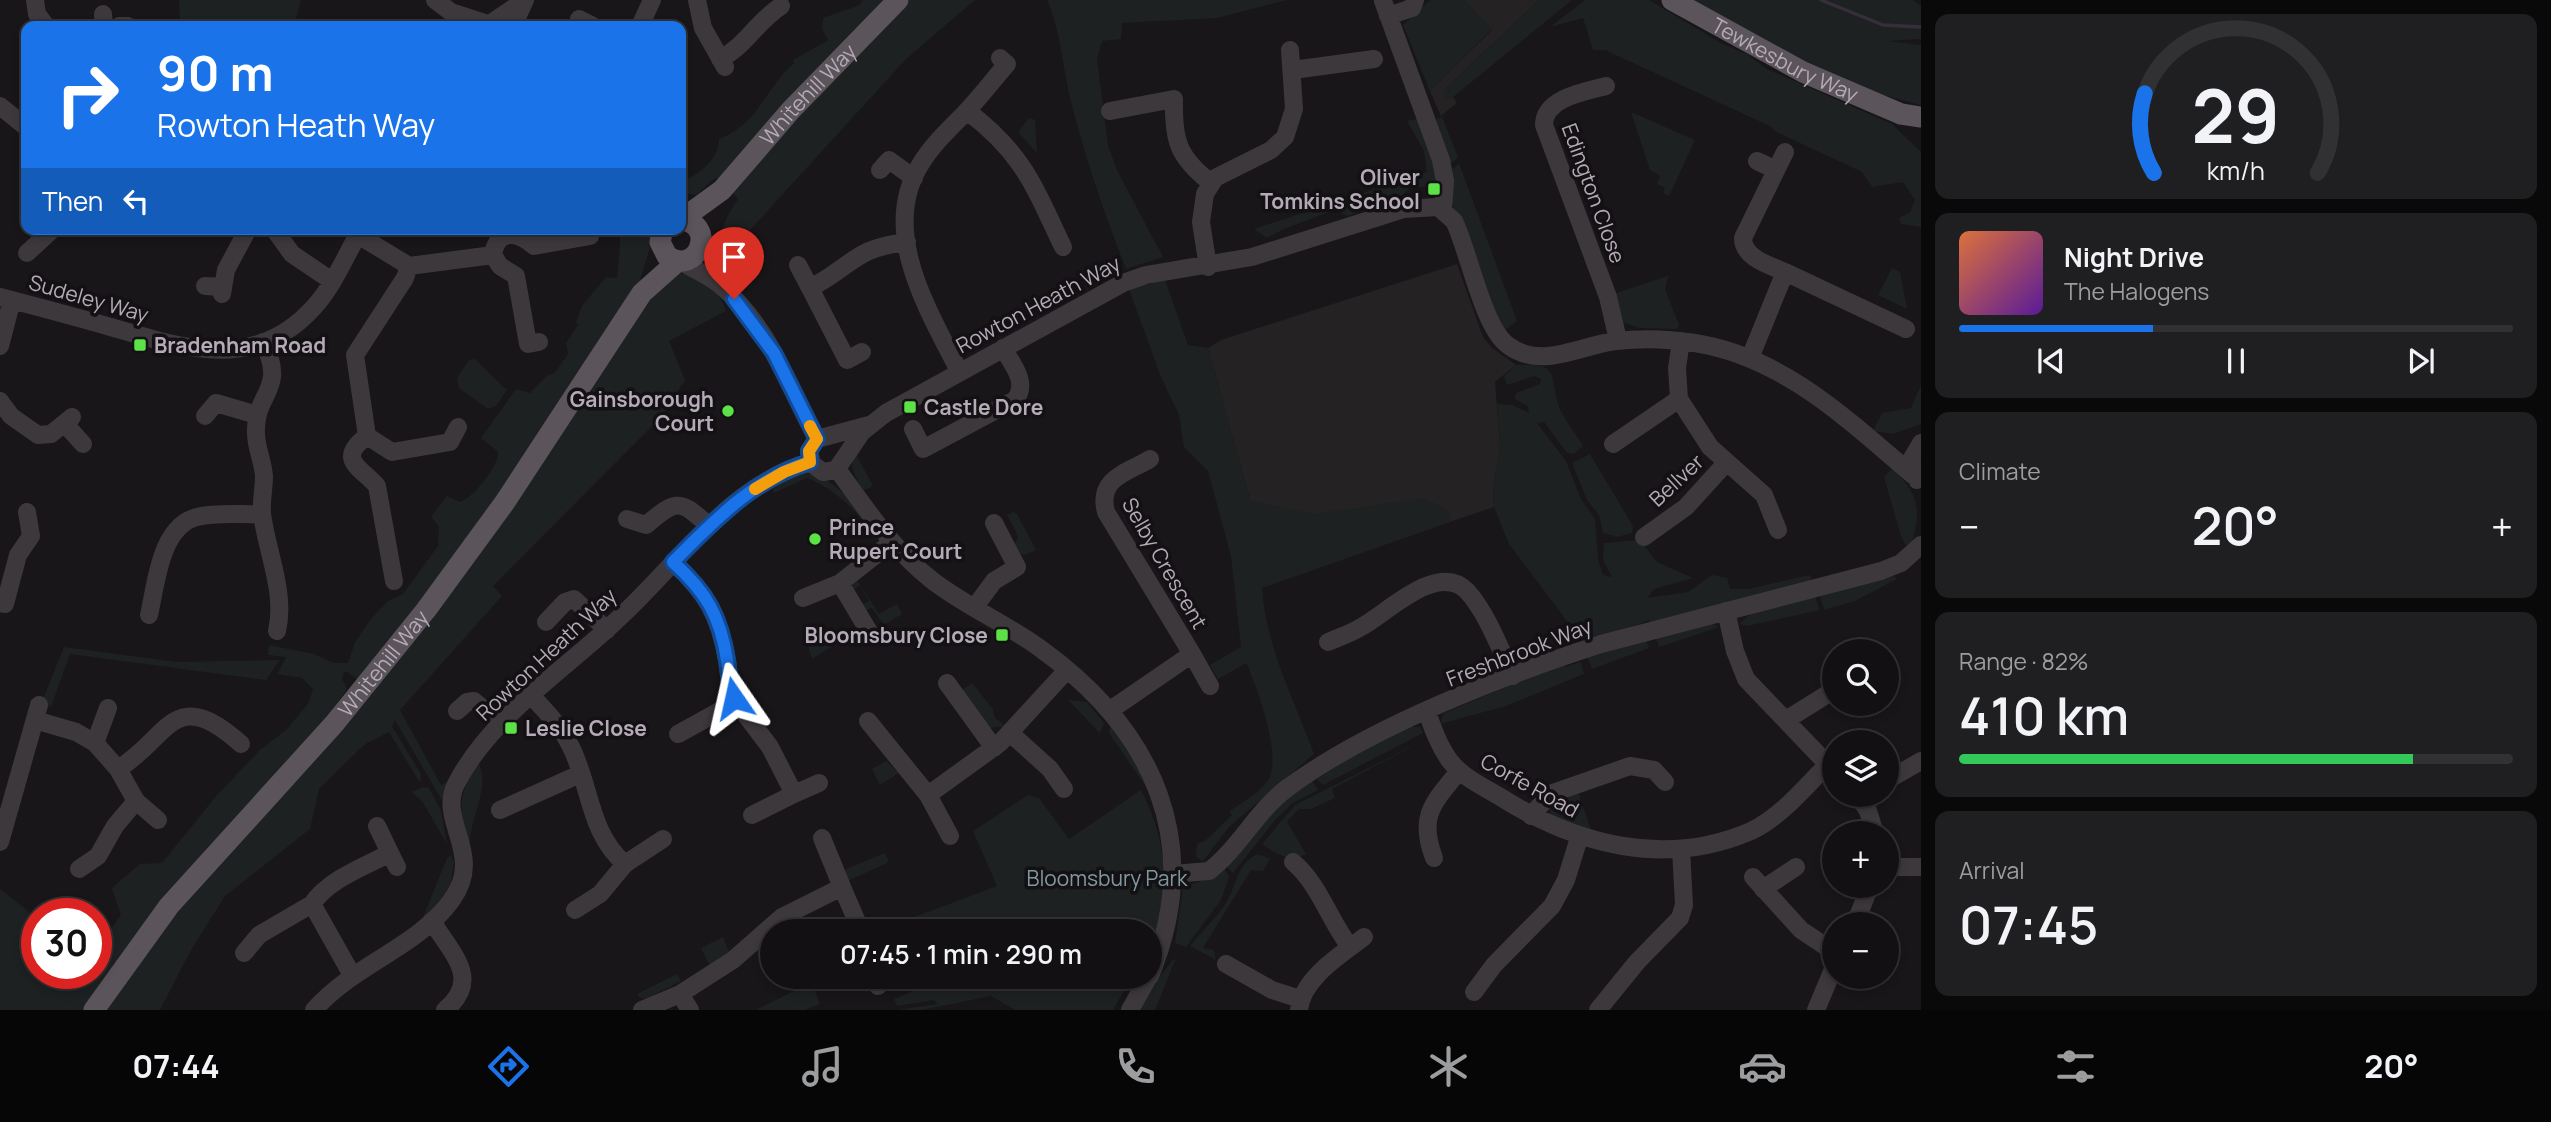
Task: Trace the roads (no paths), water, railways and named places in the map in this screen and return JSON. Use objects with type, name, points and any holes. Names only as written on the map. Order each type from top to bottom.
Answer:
[{"type":"main road","name":"Whitehill Way","points":[[686,216],[722,190],[791,110],[898,0]]},
{"type":"main road","name":"Tewkesbury Way","points":[[1672,0],[1794,68],[1911,115],[1921,134]]},
{"type":"main road","name":"Whitehill Way","points":[[642,293],[680,261],[695,257],[722,190]]},
{"type":"main road","points":[[686,221],[697,227],[702,242]]},
{"type":"main road","name":"Whitehill Way","points":[[94,1010],[169,906],[334,724],[433,601],[505,502],[642,293],[660,235]]},
{"type":"main road","points":[[660,235],[667,256],[680,261]]},
{"type":"street","points":[[35,0],[37,14],[42,21]]},
{"type":"street","points":[[435,0],[456,19]]},
{"type":"street","points":[[495,21],[525,0],[515,21]]},
{"type":"street","points":[[642,21],[652,0]]},
{"type":"street","points":[[697,0],[703,28],[724,64],[765,18],[781,6]]},
{"type":"street","points":[[1415,0],[1412,8],[1386,9],[1441,160],[1445,181],[1443,209],[1458,229],[1493,326],[1505,344],[1520,353],[1542,357],[1618,340],[1681,341],[1750,358],[1809,389],[1880,446],[1919,483]]},
{"type":"street","points":[[1208,267],[1201,214],[1210,183],[1222,174],[1271,150],[1285,137],[1294,109],[1290,50]]},
{"type":"street","points":[[959,371],[914,278],[907,242],[907,208],[914,178],[928,154],[1007,64],[1000,58]]},
{"type":"street","points":[[1293,70],[1354,69],[1374,60]]},
{"type":"street","name":"Edington Close","points":[[1595,84],[1551,105],[1545,114],[1544,125],[1608,297],[1618,340]]},
{"type":"street","points":[[1110,111],[1174,93],[1179,149],[1192,169],[1210,183]]},
{"type":"street","points":[[0,106],[21,123]]},
{"type":"street","points":[[968,111],[1010,147],[1025,168],[1063,247]]},
{"type":"street","points":[[1785,152],[1745,232],[1743,243],[1755,258],[1894,328]]},
{"type":"street","points":[[889,159],[914,178]]},
{"type":"street","points":[[1757,161],[1776,170]]},
{"type":"street","name":"Rowton Heath Way","points":[[824,438],[869,425],[959,371],[1134,278],[1208,267],[1298,245],[1404,209],[1427,206],[1443,209]]},
{"type":"street","points":[[27,253],[46,235]]},
{"type":"street","points":[[217,289],[245,235]]},
{"type":"street","points":[[278,235],[292,254],[332,281]]},
{"type":"street","name":"Sudeley Way","points":[[6,298],[179,347],[226,351],[263,342],[303,317],[332,281],[357,235]]},
{"type":"street","points":[[363,235],[409,266],[493,255]]},
{"type":"street","points":[[506,235],[501,237],[493,255],[496,262],[518,279],[532,346]]},
{"type":"street","points":[[516,235],[534,246],[590,238]]},
{"type":"street","points":[[702,242],[719,283],[765,338],[824,438],[841,444],[841,464],[892,542],[933,581],[1037,646],[1067,670],[1109,711],[1141,757],[1160,797],[1171,832],[1173,874],[1168,924],[1162,941]]},
{"type":"street","points":[[810,288],[828,279],[858,254],[878,246],[907,242]]},
{"type":"street","points":[[680,261],[719,283]]},
{"type":"street","points":[[798,265],[854,362]]},
{"type":"street","points":[[367,436],[355,355],[405,278],[409,266]]},
{"type":"street","points":[[1750,358],[1784,272]]},
{"type":"street","points":[[0,346],[6,298]]},
{"type":"street","points":[[1613,444],[1642,416],[1679,398],[1677,368],[1681,341]]},
{"type":"street","points":[[263,342],[274,372],[271,389],[257,415],[256,436],[264,476],[262,514],[277,590],[280,619],[277,631]]},
{"type":"street","points":[[913,429],[923,449],[1014,400],[1020,393],[1020,380],[1003,348]]},
{"type":"street","name":"Bellver","points":[[1679,398],[1710,447],[1764,495],[1778,530]]},
{"type":"street","points":[[0,401],[11,415],[38,435],[51,434],[69,420],[83,444]]},
{"type":"street","points":[[214,405],[257,415]]},
{"type":"street","name":"Rowton Heath Way","points":[[841,464],[869,425]]},
{"type":"street","points":[[367,436],[376,439],[392,452],[457,440]]},
{"type":"street","points":[[367,436],[356,447],[353,461],[357,469],[377,486],[396,574]]},
{"type":"street","points":[[824,438],[809,451],[810,462],[823,472],[841,464]]},
{"type":"street","points":[[1880,446],[1921,442]]},
{"type":"street","points":[[1919,483],[1911,460],[1921,442]]},
{"type":"street","name":"Selby Crescent","points":[[1150,459],[1097,488],[1106,512],[1210,686]]},
{"type":"street","name":"Rowton Heath Way","points":[[314,1010],[352,975],[432,921],[453,898],[463,874],[465,853],[454,817],[453,792],[470,762],[502,725],[531,695],[607,630],[709,526],[766,481],[810,462]]},
{"type":"street","name":"Bellver","points":[[1654,535],[1686,507],[1726,463]]},
{"type":"street","points":[[627,519],[648,530],[671,505],[678,504],[688,507],[709,526]]},
{"type":"street","points":[[6,605],[18,555],[31,536],[27,512]]},
{"type":"street","points":[[149,615],[162,564],[176,528],[197,517],[262,514]]},
{"type":"street","points":[[974,608],[994,580],[1024,563],[994,523]]},
{"type":"street","points":[[803,598],[840,583],[892,542]]},
{"type":"street","name":"Freshbrook Way","points":[[1173,874],[1209,871],[1285,790],[1327,762],[1427,712],[1513,676],[1601,644],[1881,571],[1901,563],[1921,545]]},
{"type":"street","points":[[673,562],[697,584],[709,601],[724,646],[736,702],[770,747],[794,794]]},
{"type":"street","points":[[1328,642],[1364,626],[1408,595],[1432,584],[1448,582],[1468,592],[1513,676]]},
{"type":"street","points":[[840,583],[871,635]]},
{"type":"street","points":[[546,622],[565,602],[574,599],[607,630]]},
{"type":"street","points":[[1726,611],[1735,651],[1746,679],[1822,758]]},
{"type":"street","name":"Selby Crescent","points":[[1109,711],[1192,654]]},
{"type":"street","points":[[928,795],[994,748],[1067,670]]},
{"type":"street","points":[[947,683],[994,748]]},
{"type":"street","points":[[531,695],[562,732],[601,835],[625,864]]},
{"type":"street","points":[[1786,720],[1822,698]]},
{"type":"street","points":[[457,711],[467,702],[474,701],[502,725]]},
{"type":"street","points":[[678,734],[736,702]]},
{"type":"street","points":[[94,743],[108,708]]},
{"type":"street","name":"Corfe Road","points":[[1427,712],[1442,747],[1460,771],[1531,816],[1579,838],[1635,848],[1681,849],[1729,838],[1762,825],[1822,775]]},
{"type":"street","points":[[0,842],[37,713],[94,743],[118,769],[136,801],[158,820]]},
{"type":"street","points":[[118,769],[141,753],[163,727],[177,720],[208,721],[238,735]]},
{"type":"street","points":[[868,721],[928,795],[950,836]]},
{"type":"street","points":[[1010,733],[1050,769],[1064,789]]},
{"type":"street","points":[[1899,774],[1921,761]]},
{"type":"street","points":[[1531,816],[1550,794],[1630,766],[1654,770],[1665,782]]},
{"type":"street","points":[[1435,849],[1427,817],[1436,800],[1460,771]]},
{"type":"street","points":[[509,810],[580,774]]},
{"type":"street","points":[[752,815],[819,783]]},
{"type":"street","points":[[79,869],[98,856],[115,826],[136,801]]},
{"type":"street","points":[[252,950],[268,928],[312,904],[327,887],[393,860],[377,826]]},
{"type":"street","points":[[822,838],[856,919]]},
{"type":"street","points":[[1474,992],[1494,965],[1552,906],[1566,880],[1579,838]]},
{"type":"street","points":[[575,910],[600,894],[625,864],[663,839]]},
{"type":"street","points":[[1598,1010],[1637,962],[1680,918],[1684,905],[1681,849]]},
{"type":"street","points":[[1226,964],[1247,968],[1272,990],[1299,1005],[1310,982],[1357,942],[1334,926],[1305,866]]},
{"type":"street","points":[[1796,867],[1758,883],[1801,930],[1822,944]]},
{"type":"street","points":[[1899,867],[1921,867]]},
{"type":"street","points":[[635,1006],[680,994],[733,960],[782,917],[842,887]]},
{"type":"street","points":[[312,904],[352,975]]},
{"type":"street","points":[[432,921],[464,976],[461,992],[445,1010]]},
{"type":"street","points":[[1130,1010],[1142,989]]},
{"type":"street","points":[[1816,1010],[1825,989]]},
{"type":"street","points":[[680,994],[690,1010]]},
{"type":"waterway","points":[[1821,0],[1883,25],[1921,27]]},
{"type":"place","name":"Oliver Tomkins School","points":[[1434,189]]},
{"type":"place","name":"Bradenham Road","points":[[140,345]]},
{"type":"place","name":"Castle Dore","points":[[910,407]]},
{"type":"place","name":"Gainsborough Court","points":[[728,411]]},
{"type":"place","name":"Prince Rupert Court","points":[[815,539]]},
{"type":"place","name":"Bloomsbury Close","points":[[1002,635]]},
{"type":"place","name":"Leslie Close","points":[[511,728]]},
{"type":"park label","name":"Bloomsbury Park","points":[[1107,878]]}]
